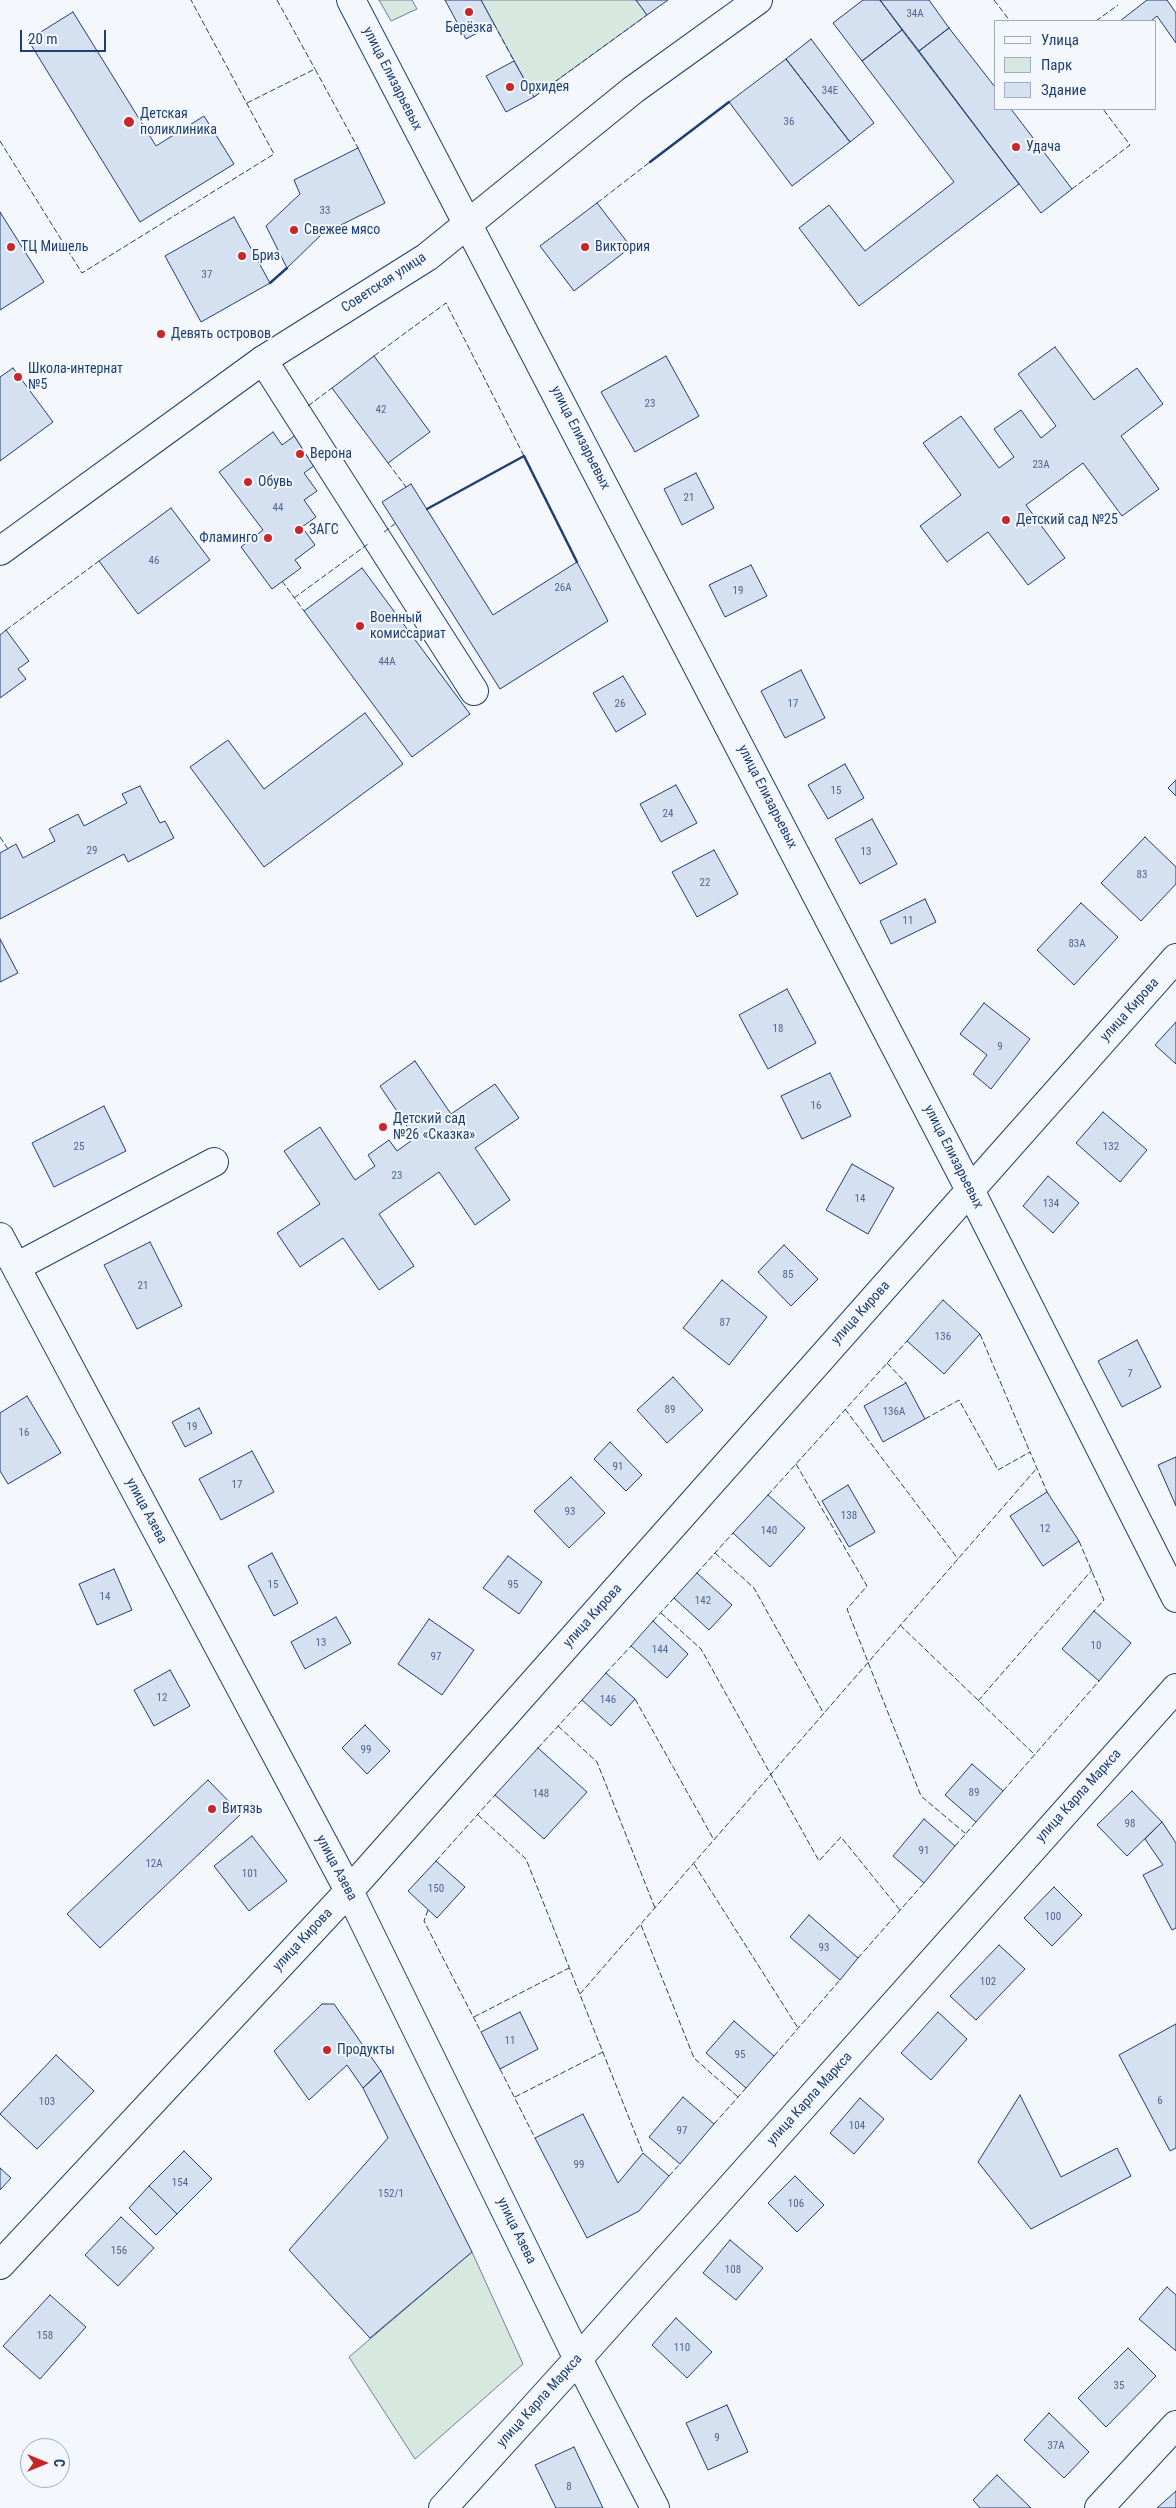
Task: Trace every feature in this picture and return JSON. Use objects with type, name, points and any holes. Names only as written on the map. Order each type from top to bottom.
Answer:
[{"type":"street","name":"улица Елизарьевых","points":[[351,0],[468,221],[970,1190],[1176,1598]]},
{"type":"street","name":"Советская улица","points":[[0,551],[263,360],[426,256],[633,90],[758,0]]},
{"type":"street","points":[[263,360],[474,691]]},
{"type":"street","name":"улица Кирова","points":[[0,2266],[349,1891],[1176,958]]},
{"type":"street","points":[[16,1267],[214,1162]]},
{"type":"street","name":"улица Азева","points":[[0,1237],[349,1891],[578,2359],[654,2508]]},
{"type":"street","name":"улица Карла Маркса","points":[[442,2508],[578,2359],[1176,1688]]},
{"type":"street","points":[[1100,2508],[1176,2425]]},
{"type":"green space","points":[[379,0],[412,0],[417,9],[391,21]]},
{"type":"green space","points":[[481,0],[636,0],[647,15],[534,97]]},
{"type":"green space","points":[[472,2252],[523,2364],[415,2459],[349,2357]]},
{"type":"building","name":"Берёзка","points":[[445,0],[481,0],[494,24],[466,39]]},
{"type":"building","points":[[636,0],[668,0],[647,15]]},
{"type":"building","points":[[863,0],[880,0],[902,30],[862,61],[833,23]]},
{"type":"building","points":[[880,0],[929,0],[949,28],[919,51]]},
{"type":"building","points":[[1147,0],[1167,0],[1176,13],[1176,43],[1157,16],[1152,20],[1121,20]]},
{"type":"building","points":[[73,12],[156,146],[204,116],[234,164],[140,222],[28,40]]},
{"type":"building","points":[[949,28],[994,86],[994,110],[1012,110],[1072,189],[1041,213],[919,51]]},
{"type":"building","points":[[902,30],[1019,184],[859,306],[799,228],[829,205],[865,251],[954,182],[862,61]]},
{"type":"building","points":[[811,39],[874,123],[850,142],[786,59]]},
{"type":"building","points":[[786,59],[850,142],[792,186],[729,102]]},
{"type":"building","name":"Орхидея","points":[[514,61],[534,97],[506,112],[486,76]]},
{"type":"building","points":[[358,148],[385,203],[321,235],[287,268],[266,226],[300,194],[294,180]]},
{"type":"building","points":[[597,203],[631,247],[574,291],[540,246]]},
{"type":"building","name":"ТЦ Мишель","points":[[0,212],[44,282],[0,310]]},
{"type":"building","points":[[234,217],[270,283],[201,322],[165,256]]},
{"type":"building","points":[[1055,347],[1094,400],[1137,368],[1163,404],[1121,436],[1159,489],[1122,516],[1083,463],[1026,505],[1065,558],[1028,585],[988,532],[947,562],[920,526],[961,495],[923,443],[961,416],[999,468],[1014,457],[994,429],[1021,410],[1041,438],[1056,426],[1018,374]]},
{"type":"building","points":[[374,356],[430,432],[388,463],[332,388]]},
{"type":"building","points":[[666,356],[699,416],[635,452],[601,392]]},
{"type":"building","points":[[13,368],[53,422],[0,461],[0,377]]},
{"type":"building","points":[[273,432],[282,445],[297,434],[319,462],[304,473],[317,491],[304,500],[316,517],[302,527],[315,545],[295,560],[301,568],[272,589],[241,547],[263,530],[219,472]]},
{"type":"building","points":[[696,473],[714,508],[682,525],[664,489]]},
{"type":"building","points":[[411,484],[493,615],[577,562],[608,621],[500,689],[382,502]]},
{"type":"building","points":[[171,508],[210,560],[138,614],[99,561]]},
{"type":"building","points":[[751,565],[767,596],[725,617],[709,585]]},
{"type":"building","points":[[362,568],[470,714],[412,757],[304,611]]},
{"type":"building","points":[[6,630],[29,661],[18,669],[26,679],[0,698],[0,635]]},
{"type":"building","points":[[801,670],[825,718],[785,738],[761,691]]},
{"type":"building","points":[[623,676],[646,714],[616,732],[593,693]]},
{"type":"building","points":[[365,713],[403,764],[264,867],[190,767],[228,740],[264,789]]},
{"type":"building","points":[[845,764],[864,798],[828,819],[808,785]]},
{"type":"building","points":[[1176,780],[1176,796],[1168,788]]},
{"type":"building","points":[[676,785],[697,823],[661,842],[640,804]]},
{"type":"building","points":[[140,786],[160,823],[165,821],[174,838],[128,862],[124,854],[0,919],[0,853],[16,844],[23,858],[55,841],[49,829],[78,814],[84,826],[127,803],[122,794]]},
{"type":"building","points":[[872,819],[897,864],[860,884],[835,839]]},
{"type":"building","points":[[1145,837],[1176,867],[1176,884],[1141,921],[1101,883]]},
{"type":"building","points":[[714,850],[738,894],[697,917],[672,872]]},
{"type":"building","points":[[925,899],[936,922],[891,944],[880,921]]},
{"type":"building","points":[[1081,903],[1118,937],[1074,985],[1037,950]]},
{"type":"building","points":[[0,939],[18,973],[0,982]]},
{"type":"building","points":[[787,989],[816,1043],[768,1069],[739,1015]]},
{"type":"building","points":[[984,1003],[1030,1039],[991,1089],[973,1074],[987,1055],[960,1034]]},
{"type":"building","points":[[1176,1022],[1176,1064],[1155,1045]]},
{"type":"building","points":[[415,1061],[451,1114],[495,1084],[519,1118],[475,1148],[510,1200],[475,1225],[439,1172],[379,1214],[414,1266],[379,1290],[343,1238],[300,1267],[277,1233],[320,1204],[284,1151],[320,1127],[355,1180],[375,1166],[368,1155],[389,1140],[397,1151],[415,1138],[380,1086]]},
{"type":"building","points":[[830,1073],[851,1116],[802,1139],[781,1096]]},
{"type":"building","points":[[104,1106],[126,1151],[54,1187],[32,1143]]},
{"type":"building","points":[[1103,1112],[1147,1150],[1120,1182],[1076,1143]]},
{"type":"building","points":[[852,1164],[894,1188],[868,1234],[826,1210]]},
{"type":"building","points":[[1048,1176],[1079,1203],[1053,1233],[1023,1206]]},
{"type":"building","points":[[150,1242],[182,1306],[137,1329],[104,1265]]},
{"type":"building","points":[[784,1245],[818,1279],[791,1306],[758,1272]]},
{"type":"building","points":[[722,1280],[767,1317],[729,1365],[683,1328]]},
{"type":"building","points":[[943,1300],[980,1334],[944,1374],[907,1341]]},
{"type":"building","points":[[1137,1340],[1161,1387],[1122,1407],[1098,1361]]},
{"type":"building","points":[[673,1377],[703,1410],[667,1443],[637,1410]]},
{"type":"building","points":[[906,1383],[925,1419],[883,1442],[864,1406]]},
{"type":"building","points":[[27,1396],[61,1453],[8,1484],[0,1471],[0,1413]]},
{"type":"building","points":[[199,1408],[212,1433],[185,1447],[172,1422]]},
{"type":"building","points":[[610,1442],[642,1475],[626,1491],[594,1459]]},
{"type":"building","points":[[252,1451],[274,1492],[221,1520],[199,1479]]},
{"type":"building","points":[[1176,1457],[1176,1506],[1158,1465]]},
{"type":"building","points":[[571,1477],[605,1513],[569,1548],[534,1511]]},
{"type":"building","points":[[848,1485],[875,1532],[849,1547],[822,1501]]},
{"type":"building","points":[[1047,1492],[1079,1541],[1043,1566],[1010,1516]]},
{"type":"building","points":[[768,1495],[805,1528],[770,1567],[733,1533]]},
{"type":"building","points":[[272,1553],[298,1603],[274,1616],[248,1566]]},
{"type":"building","points":[[508,1556],[542,1582],[519,1614],[483,1588]]},
{"type":"building","points":[[114,1569],[132,1610],[97,1625],[79,1584]]},
{"type":"building","points":[[697,1573],[732,1605],[709,1630],[674,1598]]},
{"type":"building","points":[[1094,1611],[1131,1643],[1099,1681],[1062,1649]]},
{"type":"building","points":[[336,1617],[351,1643],[305,1669],[291,1642]]},
{"type":"building","points":[[429,1619],[474,1650],[442,1695],[398,1664]]},
{"type":"building","points":[[653,1621],[688,1654],[667,1678],[631,1646]]},
{"type":"building","points":[[170,1670],[190,1706],[154,1726],[134,1690]]},
{"type":"building","points":[[606,1673],[635,1699],[611,1726],[582,1700]]},
{"type":"building","points":[[365,1725],[390,1751],[367,1774],[342,1748]]},
{"type":"building","points":[[538,1748],[587,1792],[544,1839],[495,1795]]},
{"type":"building","points":[[972,1764],[1003,1791],[976,1822],[945,1795]]},
{"type":"building","points":[[208,1780],[241,1814],[100,1948],[67,1914]]},
{"type":"building","points":[[1132,1791],[1162,1822],[1127,1856],[1097,1825]]},
{"type":"building","points":[[924,1819],[955,1846],[924,1883],[893,1856]]},
{"type":"building","points":[[1162,1822],[1176,1843],[1176,1928],[1172,1930],[1143,1875],[1163,1865],[1145,1839]]},
{"type":"building","points":[[252,1836],[287,1881],[249,1911],[214,1866]]},
{"type":"building","points":[[436,1861],[465,1887],[437,1918],[408,1891]]},
{"type":"building","points":[[1054,1887],[1082,1915],[1052,1946],[1024,1918]]},
{"type":"building","points":[[809,1915],[858,1958],[840,1980],[790,1937]]},
{"type":"building","points":[[999,1945],[1025,1969],[976,2020],[950,1996]]},
{"type":"building","points":[[322,2004],[334,2004],[381,2071],[363,2088],[347,2065],[309,2100],[274,2051]]},
{"type":"building","points":[[520,2012],[538,2049],[500,2069],[481,2032]]},
{"type":"building","points":[[938,2012],[967,2039],[931,2080],[901,2053]]},
{"type":"building","points":[[734,2021],[774,2056],[746,2088],[706,2053]]},
{"type":"building","points":[[1176,2024],[1176,2148],[1170,2151],[1119,2055]]},
{"type":"building","points":[[56,2055],[94,2091],[37,2149],[0,2114]]},
{"type":"building","points":[[381,2071],[472,2252],[370,2338],[289,2250],[388,2138],[363,2088]]},
{"type":"building","points":[[1020,2095],[1061,2177],[1117,2148],[1131,2176],[1031,2229],[978,2162]]},
{"type":"building","points":[[683,2097],[714,2124],[680,2164],[649,2137]]},
{"type":"building","points":[[860,2098],[884,2119],[854,2154],[830,2133]]},
{"type":"building","points":[[583,2114],[618,2183],[643,2153],[669,2176],[639,2211],[587,2238],[535,2138]]},
{"type":"building","points":[[184,2151],[212,2179],[177,2214],[149,2186]]},
{"type":"building","points":[[0,2168],[11,2178],[0,2190]]},
{"type":"building","points":[[795,2176],[824,2205],[797,2232],[768,2203]]},
{"type":"building","points":[[149,2186],[177,2214],[156,2235],[129,2208]]},
{"type":"building","points":[[121,2217],[154,2248],[118,2286],[85,2255]]},
{"type":"building","points":[[730,2240],[763,2268],[736,2300],[703,2273]]},
{"type":"building","points":[[1167,2287],[1176,2295],[1176,2351],[1139,2319]]},
{"type":"building","points":[[50,2295],[86,2327],[40,2379],[3,2346]]},
{"type":"building","points":[[676,2318],[712,2352],[687,2378],[652,2345]]},
{"type":"building","points":[[1128,2348],[1156,2376],[1106,2427],[1078,2398]]},
{"type":"building","points":[[727,2405],[748,2452],[708,2470],[686,2423]]},
{"type":"building","points":[[1049,2413],[1089,2452],[1064,2478],[1024,2440]]},
{"type":"building","points":[[574,2447],[603,2508],[556,2508],[535,2465]]},
{"type":"building","points":[[997,2475],[1031,2508],[980,2508],[973,2500]]},
{"type":"building","points":[[1176,2491],[1176,2508],[1157,2508]]},
{"type":"fence","points":[[0,141],[82,273],[274,154],[191,0]]},
{"type":"fence","points":[[277,0],[315,69]]},
{"type":"fence","points":[[994,0],[1009,20]]},
{"type":"fence","points":[[1097,20],[1118,5]]},
{"type":"fence","points":[[534,97],[647,15]]},
{"type":"fence","points":[[494,24],[514,61]]},
{"type":"fence","points":[[247,103],[315,69],[358,148]]},
{"type":"fence","points":[[1072,189],[1130,145],[1104,110]]},
{"type":"fence","points":[[597,203],[650,162]]},
{"type":"fence","points":[[374,356],[446,303],[524,456]]},
{"type":"fence","points":[[308,406],[332,388]]},
{"type":"fence","points":[[388,463],[406,487]]},
{"type":"fence","points":[[384,532],[396,523]]},
{"type":"fence","points":[[294,598],[368,544]]},
{"type":"fence","points":[[6,630],[99,561]]},
{"type":"fence","points":[[282,581],[304,611]]},
{"type":"fence","points":[[0,837],[8,849]]},
{"type":"fence","points":[[980,1334],[1030,1452]]},
{"type":"fence","points":[[768,1495],[907,1341]]},
{"type":"fence","points":[[887,1363],[906,1383]]},
{"type":"fence","points":[[925,1419],[959,1400],[998,1470],[1030,1452],[1047,1492]]},
{"type":"fence","points":[[845,1409],[958,1559]]},
{"type":"fence","points":[[796,1464],[867,1586],[847,1609],[921,1796],[966,1834]]},
{"type":"fence","points":[[580,1994],[1037,1468]]},
{"type":"fence","points":[[697,1573],[733,1533]]},
{"type":"fence","points":[[1079,1541],[1104,1600],[1094,1611]]},
{"type":"fence","points":[[715,1553],[754,1588],[824,1714]]},
{"type":"fence","points":[[978,1701],[1092,1570]]},
{"type":"fence","points":[[653,1621],[674,1598]]},
{"type":"fence","points":[[661,1613],[701,1649],[819,1861],[841,1837],[900,1910]]},
{"type":"fence","points":[[900,1625],[1035,1755]]},
{"type":"fence","points":[[606,1673],[631,1646]]},
{"type":"fence","points":[[1003,1791],[1099,1681]]},
{"type":"fence","points":[[635,1699],[714,1840]]},
{"type":"fence","points":[[538,1748],[582,1700]]},
{"type":"fence","points":[[558,1726],[597,1762],[655,1908]]},
{"type":"fence","points":[[436,1861],[495,1795]]},
{"type":"fence","points":[[478,1815],[526,1859],[643,2153]]},
{"type":"fence","points":[[955,1846],[976,1822]]},
{"type":"fence","points":[[694,1864],[798,2028]]},
{"type":"fence","points":[[858,1958],[924,1883]]},
{"type":"fence","points":[[428,1910],[424,1921],[481,2032]]},
{"type":"fence","points":[[641,1925],[694,2058],[738,2097]]},
{"type":"fence","points":[[474,2017],[569,1968]]},
{"type":"fence","points":[[774,2056],[840,1980]]},
{"type":"fence","points":[[515,2097],[603,2052]]},
{"type":"fence","points":[[500,2069],[535,2138]]},
{"type":"fence","points":[[714,2124],[746,2088]]},
{"type":"fence","points":[[669,2176],[680,2164]]},
{"type":"wall","points":[[650,162],[729,102]]},
{"type":"wall","points":[[270,283],[287,268]]},
{"type":"wall","points":[[427,509],[524,456],[577,562]]},
{"type":"place","name":"Берёзка","points":[[469,12]]},
{"type":"place","name":"Орхидея","points":[[510,87]]},
{"type":"place","name":"Детская поликлиника","points":[[129,122]]},
{"type":"place","name":"Удача","points":[[1016,147]]},
{"type":"place","name":"Свежее мясо","points":[[294,230]]},
{"type":"place","name":"ТЦ Мишель","points":[[11,247]]},
{"type":"place","name":"Виктория","points":[[585,247]]},
{"type":"place","name":"Бриз","points":[[242,256]]},
{"type":"place","name":"Девять островов","points":[[161,334]]},
{"type":"place","name":"Школа-интернат №5","points":[[18,377]]},
{"type":"place","name":"Верона","points":[[300,454]]},
{"type":"place","name":"Обувь","points":[[248,482]]},
{"type":"place","name":"Детский сад №25","points":[[1006,520]]},
{"type":"place","name":"ЗАГС","points":[[299,530]]},
{"type":"place","name":"Фламинго","points":[[268,538]]},
{"type":"place","name":"Военный комиссариат","points":[[360,626]]},
{"type":"place","name":"Детский сад №26 «Сказка»","points":[[383,1127]]},
{"type":"place","name":"Витязь","points":[[212,1809]]},
{"type":"place","name":"Продукты","points":[[327,2050]]}]
